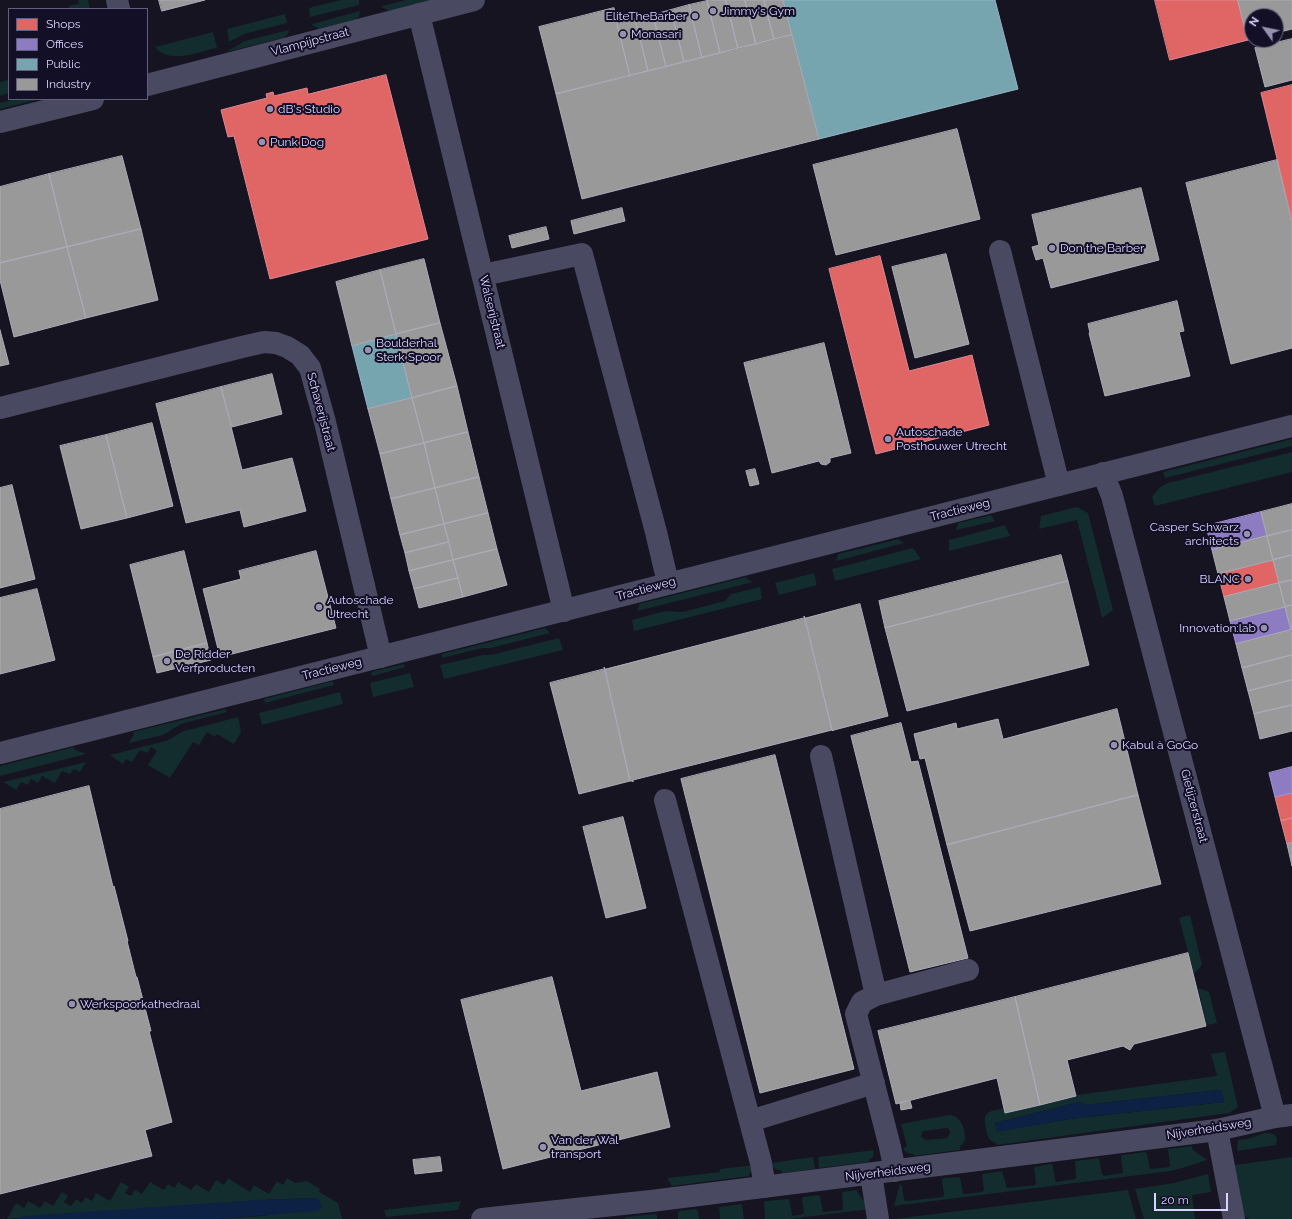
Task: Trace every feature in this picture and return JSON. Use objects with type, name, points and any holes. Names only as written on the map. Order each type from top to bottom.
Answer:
[{"type":"street","name":"Vlampijpstraat","points":[[148,85],[474,0]]},
{"type":"street","name":"Walserijstraat","points":[[419,14],[564,611]]},
{"type":"street","points":[[0,122],[89,100]]},
{"type":"street","points":[[1000,251],[1059,485]]},
{"type":"street","points":[[483,275],[582,254],[656,532],[668,583]]},
{"type":"street","name":"Schaverijstraat","points":[[0,408],[264,342],[276,343],[287,347],[300,355],[310,368],[325,422],[381,656]]},
{"type":"street","name":"Tractieweg","points":[[0,753],[1292,426]]},
{"type":"street","name":"Gietijzerstraat","points":[[1103,473],[1112,496],[1284,1116]]},
{"type":"street","points":[[821,756],[876,995]]},
{"type":"street","points":[[664,800],[761,1163],[765,1187]]},
{"type":"street","points":[[894,1171],[874,1083],[856,1014],[862,1002],[876,995],[968,970]]},
{"type":"street","points":[[750,1121],[874,1083]]},
{"type":"street","name":"Nijverheidsweg","points":[[482,1219],[651,1201],[1218,1130],[1284,1116]]},
{"type":"street","points":[[1218,1130],[1234,1219]]},
{"type":"street","points":[[871,1174],[878,1219]]},
{"type":"green space","points":[[78,0],[88,0],[90,8],[69,8],[69,6],[79,4]]},
{"type":"green space","points":[[340,0],[359,0],[359,5],[310,17],[309,8]]},
{"type":"green space","points":[[406,0],[432,0],[389,11],[382,7]]},
{"type":"green space","points":[[360,11],[359,17],[354,20],[319,29],[312,25],[312,24]]},
{"type":"green space","points":[[285,14],[287,23],[244,34],[229,42],[227,29]]},
{"type":"green space","points":[[289,30],[288,34],[283,38],[226,52],[245,41]]},
{"type":"green space","points":[[213,32],[217,48],[184,56],[176,56],[161,52],[155,47]]},
{"type":"green space","points":[[8,80],[8,93],[0,96],[0,82]]},
{"type":"green space","points":[[11,100],[36,100],[0,109],[0,103]]},
{"type":"green space","points":[[1292,439],[1292,446],[1165,478],[1163,472]]},
{"type":"green space","points":[[1292,452],[1292,472],[1155,506],[1152,497],[1159,488],[1168,483]]},
{"type":"green space","points":[[1077,507],[1088,513],[1113,610],[1102,618],[1077,520],[1039,529],[1041,516]]},
{"type":"green space","points":[[991,515],[995,521],[956,530],[958,523]]},
{"type":"green space","points":[[1005,525],[1010,536],[949,551],[949,540]]},
{"type":"green space","points":[[899,539],[904,543],[836,561],[838,554]]},
{"type":"green space","points":[[913,548],[921,559],[835,581],[832,569]]},
{"type":"green space","points":[[814,573],[817,585],[779,595],[775,583]]},
{"type":"green space","points":[[746,577],[753,582],[637,611],[639,604]]},
{"type":"green space","points":[[760,587],[762,599],[634,631],[632,620],[665,611],[683,612],[725,601],[731,594]]},
{"type":"green space","points":[[545,628],[550,633],[491,648],[482,648],[442,658],[442,654]]},
{"type":"green space","points":[[559,638],[563,650],[444,679],[440,665],[483,655],[491,655]]},
{"type":"green space","points":[[404,664],[405,667],[372,676],[371,672]]},
{"type":"green space","points":[[410,673],[414,687],[373,697],[370,683]]},
{"type":"green space","points":[[333,681],[334,685],[265,703],[264,699]]},
{"type":"green space","points":[[340,692],[343,704],[262,725],[259,713]]},
{"type":"green space","points":[[226,709],[227,712],[181,724],[163,735],[129,743],[134,734],[133,732]]},
{"type":"green space","points":[[238,717],[241,732],[234,744],[217,734],[215,737],[207,732],[199,745],[193,742],[170,778],[148,765],[157,751],[151,747],[147,753],[140,750],[132,762],[126,759],[123,764],[110,755],[166,741],[184,731]]},
{"type":"green space","points":[[74,747],[74,749],[86,754],[0,776],[0,766]]},
{"type":"green space","points":[[86,762],[80,772],[74,769],[70,774],[62,771],[55,783],[42,776],[38,783],[31,779],[28,785],[21,782],[16,790],[3,782]]},
{"type":"green space","points":[[1190,915],[1202,965],[1194,974],[1179,918]]},
{"type":"green space","points":[[1198,988],[1209,992],[1217,1023],[1207,1025]]},
{"type":"green space","points":[[1225,1052],[1238,1107],[1229,1113],[997,1145],[990,1140],[988,1135],[985,1117],[987,1113],[994,1110],[1004,1108],[1006,1113],[1077,1095],[1217,1076],[1211,1054]],"holes":[[[1221,1090],[1224,1102],[1070,1119],[997,1131],[995,1123],[1079,1102],[1084,1105]]]},
{"type":"green space","points":[[949,1115],[953,1116],[960,1120],[962,1124],[965,1140],[960,1147],[960,1150],[914,1156],[914,1154],[907,1153],[903,1148],[907,1146],[901,1124]],"holes":[[[946,1128],[949,1129],[950,1133],[947,1138],[927,1140],[921,1137],[922,1132],[924,1131]]]},
{"type":"green space","points":[[1265,1133],[1274,1134],[1277,1138],[1276,1145],[1237,1151],[1238,1140],[1247,1139]]},
{"type":"green space","points":[[1192,1146],[1192,1149],[1207,1160],[1170,1171],[894,1206],[900,1184],[902,1186],[904,1200],[906,1201],[943,1197],[943,1178],[960,1177],[963,1194],[982,1192],[984,1190],[983,1174],[1002,1171],[1007,1188],[1035,1185],[1034,1167],[1051,1164],[1053,1166],[1056,1182],[1076,1178],[1075,1161],[1099,1158],[1102,1174],[1104,1176],[1123,1173],[1122,1155],[1145,1152],[1147,1154],[1150,1169],[1169,1167],[1168,1149]]},
{"type":"green space","points":[[874,1150],[873,1157],[869,1160],[869,1162],[819,1168],[818,1157]]},
{"type":"green space","points":[[813,1157],[815,1169],[782,1173],[782,1171],[775,1169],[771,1163]]},
{"type":"green space","points":[[1292,1157],[1292,1219],[1249,1219],[1242,1214],[1240,1190],[1232,1183],[1235,1165]]},
{"type":"green space","points":[[754,1165],[753,1171],[749,1174],[749,1176],[672,1186],[667,1178],[720,1172],[720,1169]]},
{"type":"green space","points":[[1208,1174],[1211,1192],[1192,1195],[1195,1219],[1144,1219],[1135,1189],[1174,1183]]},
{"type":"green space","points":[[228,1178],[250,1192],[254,1185],[269,1194],[277,1181],[283,1185],[287,1178],[295,1183],[307,1181],[320,1189],[319,1192],[338,1203],[342,1219],[218,1219],[262,1216],[322,1206],[316,1198],[259,1200],[7,1219],[16,1203],[24,1208],[28,1201],[40,1208],[45,1201],[53,1206],[62,1192],[68,1196],[64,1202],[71,1206],[76,1199],[82,1203],[85,1197],[92,1201],[96,1193],[110,1201],[121,1182],[129,1187],[125,1193],[131,1196],[135,1190],[142,1194],[150,1182],[164,1190],[168,1184],[175,1188],[178,1182],[191,1190],[196,1184],[209,1192],[216,1180],[224,1185]]},
{"type":"green space","points":[[857,1190],[870,1209],[789,1219],[764,1219],[765,1201],[789,1199],[793,1216],[804,1213],[803,1197],[820,1196],[823,1212],[842,1210],[842,1192]]},
{"type":"green space","points":[[1128,1190],[1136,1219],[894,1219]]},
{"type":"green space","points":[[461,1201],[458,1210],[386,1217],[384,1210]]},
{"type":"green space","points":[[742,1204],[744,1219],[720,1219],[719,1207]]},
{"type":"green space","points":[[696,1209],[698,1211],[699,1219],[678,1219],[679,1211]]},
{"type":"green space","points":[[657,1215],[657,1219],[625,1219],[626,1217]]},
{"type":"water","points":[[1221,1090],[1224,1102],[1070,1119],[997,1132],[995,1123],[1079,1102],[1084,1105]]},
{"type":"water","points":[[317,1198],[322,1206],[316,1211],[218,1219],[17,1219],[25,1216],[259,1200]]},
{"type":"building: Shops","points":[[1155,0],[1238,0],[1244,24],[1244,41],[1170,60]]},
{"type":"building: Shops","points":[[386,75],[428,239],[270,279],[234,136],[228,137],[221,110],[267,98],[266,94],[273,92],[274,96],[307,88],[308,94]]},
{"type":"building: Shops","points":[[1292,85],[1292,220],[1261,93]]},
{"type":"building: Shops","points":[[880,256],[909,371],[972,355],[989,425],[876,454],[829,269]]},
{"type":"building: Shops","points":[[1273,560],[1279,583],[1224,597],[1218,574]]},
{"type":"building: Shops","points":[[1292,793],[1292,818],[1281,821],[1275,797]]},
{"type":"building: Shops","points":[[1292,818],[1292,843],[1287,844],[1281,821]]},
{"type":"building: Offices","points":[[1261,512],[1267,536],[1212,550],[1206,526]]},
{"type":"building: Offices","points":[[1285,607],[1291,630],[1236,644],[1230,621]]},
{"type":"building: Offices","points":[[1292,767],[1292,793],[1275,797],[1269,773]]},
{"type":"building: Public","points":[[783,0],[995,0],[1018,89],[819,139]]},
{"type":"building: Public","points":[[396,334],[412,398],[368,409],[352,346]]},
{"type":"building: Industry","points":[[159,0],[205,0],[162,11]]},
{"type":"building: Industry","points":[[726,0],[738,48],[720,53],[707,1]]},
{"type":"building: Industry","points":[[726,0],[745,0],[756,44],[738,48]]},
{"type":"building: Industry","points":[[745,0],[764,0],[774,39],[756,44]]},
{"type":"building: Industry","points":[[764,0],[783,0],[792,35],[774,39]]},
{"type":"building: Industry","points":[[1238,0],[1292,0],[1292,29],[1284,31],[1284,8],[1244,8],[1244,24]]},
{"type":"building: Industry","points":[[707,1],[720,53],[702,58],[689,5]]},
{"type":"building: Industry","points":[[689,5],[702,58],[684,62],[671,10]]},
{"type":"building: Industry","points":[[614,8],[630,76],[556,94],[539,27]]},
{"type":"building: Industry","points":[[671,10],[684,62],[666,67],[653,15]]},
{"type":"building: Industry","points":[[653,15],[666,67],[648,71],[635,19]]},
{"type":"building: Industry","points":[[635,19],[648,71],[630,76],[617,24]]},
{"type":"building: Industry","points":[[792,35],[819,139],[582,199],[556,94]]},
{"type":"building: Industry","points":[[1292,39],[1292,80],[1265,87],[1255,48],[1284,48],[1284,41]]},
{"type":"building: Industry","points":[[957,129],[980,219],[836,255],[813,165]]},
{"type":"building: Industry","points":[[122,156],[141,229],[67,247],[49,174]]},
{"type":"building: Industry","points":[[1277,160],[1292,223],[1292,348],[1231,364],[1186,183]]},
{"type":"building: Industry","points":[[49,174],[67,247],[0,263],[0,187]]},
{"type":"building: Industry","points":[[1141,188],[1159,260],[1051,288],[1043,258],[1036,260],[1032,247],[1039,245],[1032,215]]},
{"type":"building: Industry","points":[[622,208],[625,221],[574,234],[571,221]]},
{"type":"building: Industry","points":[[546,227],[549,239],[512,248],[509,236]]},
{"type":"building: Industry","points":[[141,229],[158,300],[86,318],[67,247]]},
{"type":"building: Industry","points":[[67,247],[86,318],[14,337],[0,280],[0,263]]},
{"type":"building: Industry","points":[[946,254],[969,344],[915,358],[892,267]]},
{"type":"building: Industry","points":[[424,259],[440,323],[396,334],[380,270]]},
{"type":"building: Industry","points":[[380,270],[396,334],[352,346],[336,282]]},
{"type":"building: Industry","points":[[1177,301],[1184,331],[1179,332],[1190,376],[1105,396],[1088,324]]},
{"type":"building: Industry","points":[[440,323],[457,386],[412,398],[396,334]]},
{"type":"building: Industry","points":[[0,330],[9,364],[0,366]]},
{"type":"building: Industry","points":[[824,343],[851,453],[830,458],[830,462],[826,465],[821,464],[819,461],[772,473],[744,363]]},
{"type":"building: Industry","points":[[272,374],[282,414],[232,427],[221,387]]},
{"type":"building: Industry","points":[[457,386],[468,432],[424,443],[412,398]]},
{"type":"building: Industry","points":[[221,387],[242,470],[292,458],[306,511],[244,527],[240,510],[186,523],[156,404]]},
{"type":"building: Industry","points":[[412,398],[424,443],[380,454],[368,409]]},
{"type":"building: Industry","points":[[152,423],[173,506],[127,518],[106,435]]},
{"type":"building: Industry","points":[[468,432],[479,477],[435,488],[424,443]]},
{"type":"building: Industry","points":[[106,435],[127,518],[81,529],[60,446]]},
{"type":"building: Industry","points":[[424,443],[435,488],[391,499],[380,454]]},
{"type":"building: Industry","points":[[755,469],[759,484],[750,486],[746,471]]},
{"type":"building: Industry","points":[[479,477],[488,513],[444,524],[435,488]]},
{"type":"building: Industry","points":[[12,485],[35,579],[0,588],[0,488]]},
{"type":"building: Industry","points":[[435,488],[444,524],[400,535],[391,499]]},
{"type":"building: Industry","points":[[1292,504],[1292,530],[1267,536],[1261,512]]},
{"type":"building: Industry","points":[[488,513],[497,549],[453,560],[444,524]]},
{"type":"building: Industry","points":[[444,524],[449,542],[405,553],[400,535]]},
{"type":"building: Industry","points":[[1292,530],[1292,555],[1273,560],[1267,536]]},
{"type":"building: Industry","points":[[1267,536],[1273,560],[1218,574],[1212,550]]},
{"type":"building: Industry","points":[[449,542],[453,560],[409,571],[405,553]]},
{"type":"building: Industry","points":[[497,549],[507,585],[463,597],[453,560]]},
{"type":"building: Industry","points":[[184,551],[207,643],[153,657],[130,565]]},
{"type":"building: Industry","points":[[316,551],[336,628],[220,657],[203,589],[241,579],[239,571]]},
{"type":"building: Industry","points":[[1061,555],[1068,581],[885,628],[879,601]]},
{"type":"building: Industry","points":[[1292,555],[1292,580],[1279,583],[1273,560]]},
{"type":"building: Industry","points":[[453,560],[458,578],[414,589],[409,571]]},
{"type":"building: Industry","points":[[458,578],[463,597],[419,608],[414,589]]},
{"type":"building: Industry","points":[[1292,580],[1292,605],[1285,607],[1279,583]]},
{"type":"building: Industry","points":[[1068,581],[1089,665],[907,711],[885,628]]},
{"type":"building: Industry","points":[[1279,583],[1285,607],[1230,621],[1224,597]]},
{"type":"building: Industry","points":[[37,589],[55,660],[0,674],[0,598]]},
{"type":"building: Industry","points":[[860,604],[888,716],[833,731],[804,616],[805,618]]},
{"type":"building: Industry","points":[[1292,605],[1292,630],[1291,630],[1285,607]]},
{"type":"building: Industry","points":[[805,618],[832,730],[630,781],[604,667],[605,669]]},
{"type":"building: Industry","points":[[1291,630],[1292,655],[1242,668],[1236,644]]},
{"type":"building: Industry","points":[[207,643],[211,660],[157,673],[153,657]]},
{"type":"building: Industry","points":[[1292,655],[1292,680],[1248,691],[1242,668]]},
{"type":"building: Industry","points":[[605,669],[630,781],[579,794],[550,683]]},
{"type":"building: Industry","points":[[1292,680],[1292,705],[1254,714],[1248,691]]},
{"type":"building: Industry","points":[[1292,705],[1292,731],[1260,739],[1254,714]]},
{"type":"building: Industry","points":[[1117,709],[1138,795],[947,845],[925,758],[920,759],[914,734],[956,723],[957,729],[998,719],[1003,739]]},
{"type":"building: Industry","points":[[901,723],[911,762],[918,761],[968,958],[910,972],[851,736]]},
{"type":"building: Industry","points":[[775,755],[854,1069],[760,1093],[681,779]]},
{"type":"building: Industry","name":"Werkspoorkathedraal","points":[[89,786],[113,887],[114,886],[151,1031],[149,1031],[172,1122],[145,1130],[152,1156],[0,1194],[0,809]]},
{"type":"building: Industry","points":[[1138,795],[1161,884],[970,931],[947,845]]},
{"type":"building: Industry","points":[[623,817],[646,908],[606,918],[583,827]]},
{"type":"building: Industry","points":[[1292,843],[1292,866],[1287,844]]},
{"type":"building: Industry","points":[[1188,953],[1206,1026],[1134,1044],[1130,1050],[1123,1046],[1067,1060],[1076,1096],[1040,1105],[1015,997]]},
{"type":"building: Industry","points":[[552,977],[581,1091],[657,1072],[670,1127],[503,1169],[461,1000]]},
{"type":"building: Industry","points":[[1015,997],[1040,1105],[1005,1113],[997,1078],[896,1104],[878,1031]]},
{"type":"building: Industry","points":[[910,1101],[912,1108],[901,1110],[900,1103]]},
{"type":"building: Industry","points":[[440,1157],[442,1171],[415,1174],[413,1160]]},
{"type":"place","name":"Jimmy's Gym","points":[[713,11]]},
{"type":"place","name":"EliteTheBarber","points":[[695,16]]},
{"type":"place","name":"Monasari","points":[[623,34]]},
{"type":"place","name":"dB's Studio","points":[[270,109]]},
{"type":"place","name":"Punk Dog","points":[[262,142]]},
{"type":"place","name":"Don the Barber","points":[[1052,248]]},
{"type":"place","name":"Boulderhal Sterk Spoor","points":[[368,350]]},
{"type":"place","name":"Autoschade Posthouwer Utrecht","points":[[888,439]]},
{"type":"place","name":"Casper Schwarz architects","points":[[1247,534]]},
{"type":"place","name":"BLANC","points":[[1248,579]]},
{"type":"place","name":"Autoschade Utrecht","points":[[319,607]]},
{"type":"place","name":"Innovation:lab","points":[[1264,628]]},
{"type":"place","name":"De Ridder Verfproducten","points":[[167,661]]},
{"type":"place","name":"Kabul à GoGo","points":[[1114,745]]},
{"type":"place","name":"Werkspoorkathedraal","points":[[72,1004]]},
{"type":"place","name":"Van der Wal transport","points":[[543,1147]]}]
